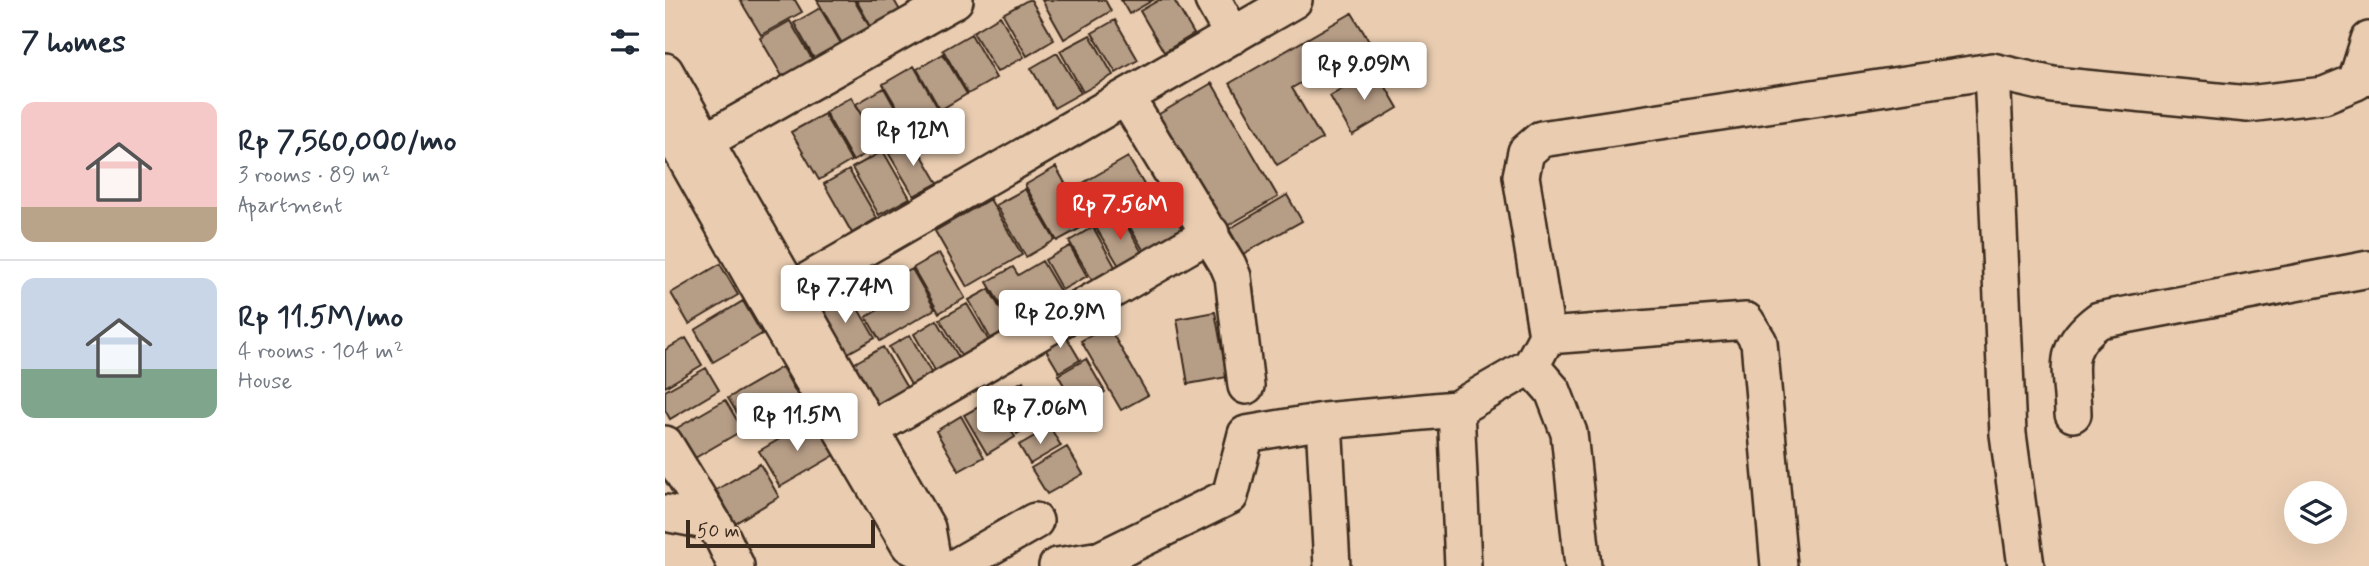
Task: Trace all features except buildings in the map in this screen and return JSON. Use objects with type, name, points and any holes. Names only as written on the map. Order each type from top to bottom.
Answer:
[{"type":"street","points":[[704,142],[955,0]]},
{"type":"street","points":[[1213,0],[1233,36]]},
{"type":"street","points":[[779,297],[1294,0]]},
{"type":"street","points":[[1057,566],[1102,562],[1230,496],[1246,434],[1324,421],[1456,409],[1531,366],[1547,336],[1521,176],[1526,152],[1541,139],[1992,71],[2053,85],[2248,104],[2324,95],[2356,82],[2369,40]]},
{"type":"street","points":[[665,71],[704,142],[779,297],[909,545],[944,563]]},
{"type":"street","points":[[1992,71],[2008,434],[2026,566]]},
{"type":"street","points":[[1126,97],[1211,233],[1233,277],[1246,386]]},
{"type":"street","points":[[665,122],[870,430],[927,528],[944,563]]},
{"type":"street","points":[[870,430],[1211,233]]},
{"type":"street","points":[[2073,414],[2071,350],[2083,332],[2099,320],[2369,269]]},
{"type":"street","points":[[1547,336],[1746,321],[1759,342],[1779,566]]},
{"type":"street","points":[[1531,366],[1553,391],[1570,433],[1584,566]]},
{"type":"street","points":[[1456,409],[1463,566]]},
{"type":"street","points":[[1324,421],[1332,566]]},
{"type":"street","points":[[665,444],[723,539],[736,566]]},
{"type":"street","points":[[665,513],[711,522]]},
{"type":"street","points":[[944,563],[1035,521]]}]
